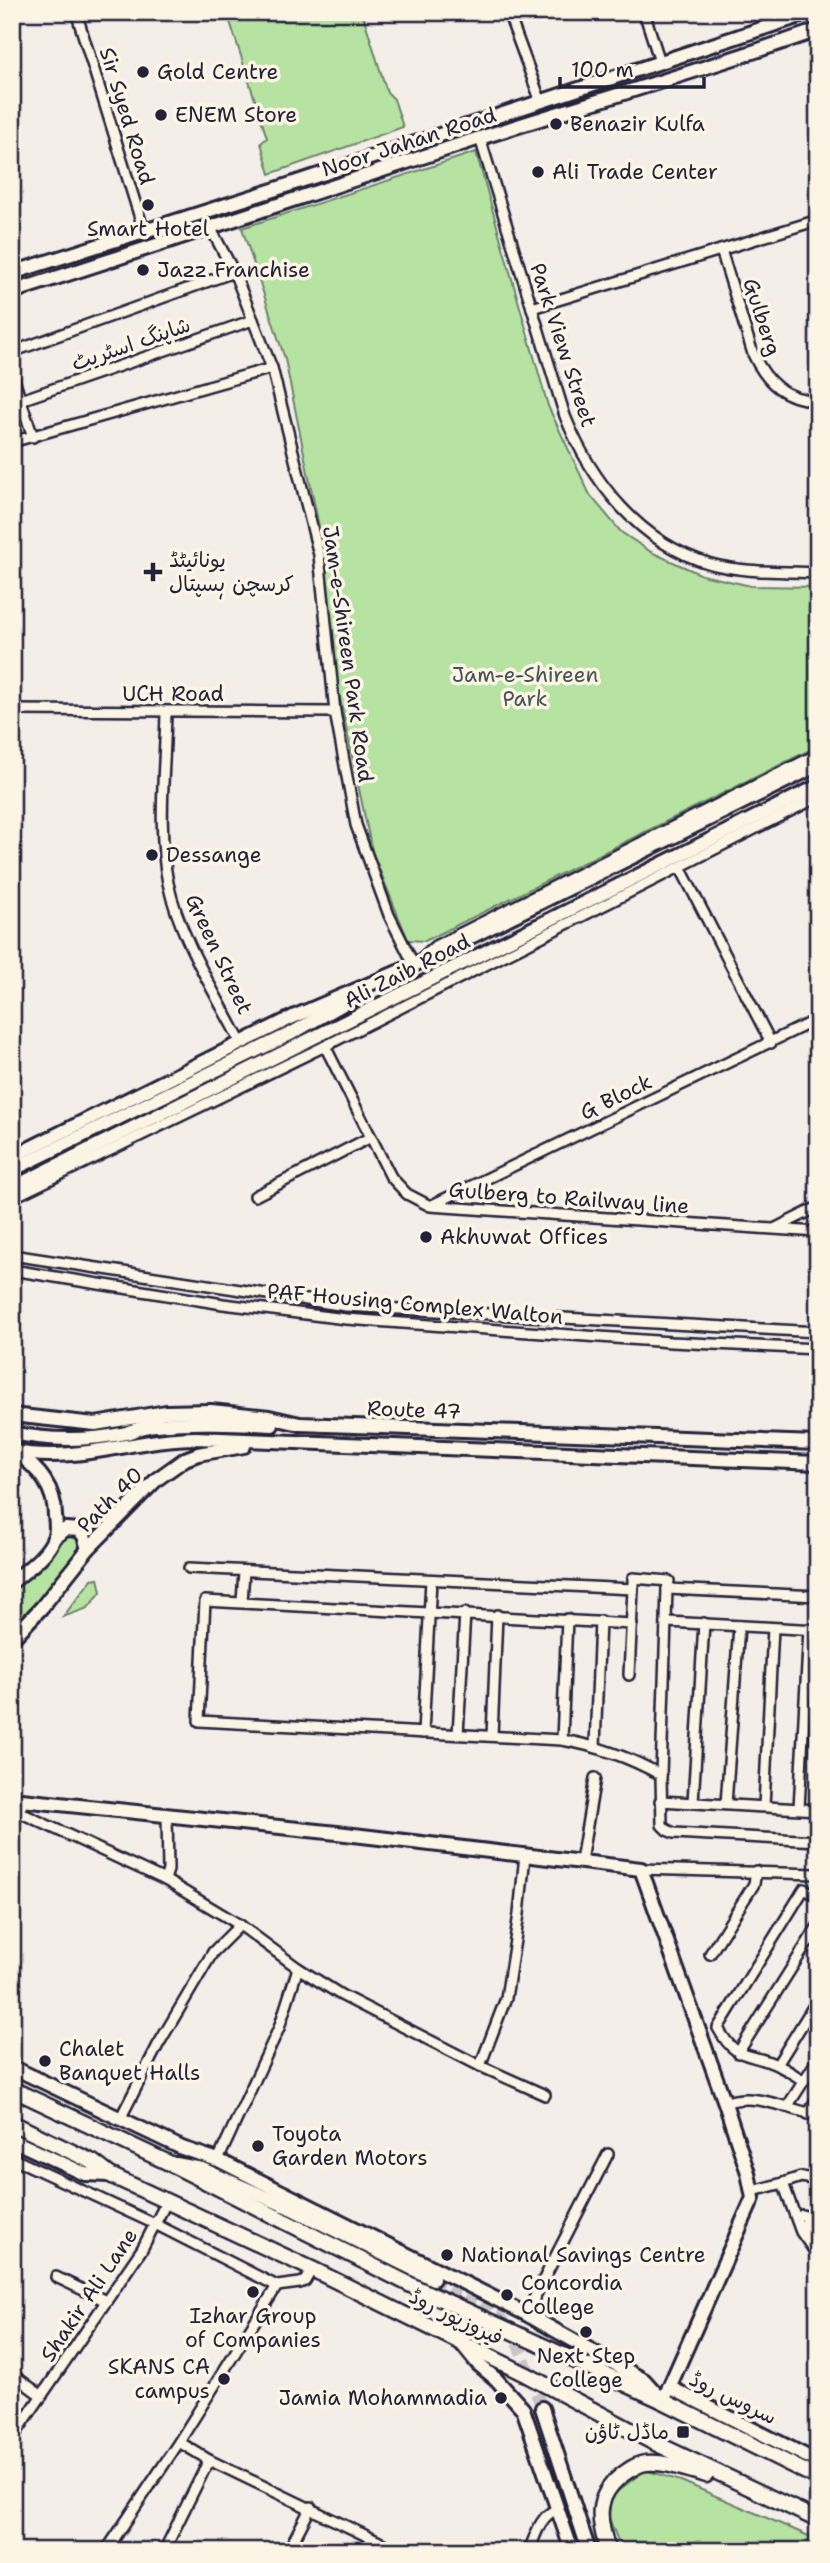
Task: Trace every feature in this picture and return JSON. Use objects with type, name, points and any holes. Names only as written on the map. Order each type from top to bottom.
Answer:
[{"type":"main road","name":"فیروزپور روڈ","points":[[12,2089],[169,2163],[417,2288],[666,2394],[818,2478]]},
{"type":"main road","name":"فیروزپور روڈ","points":[[12,2123],[93,2162],[110,2175],[312,2269],[653,2442],[818,2520]]},
{"type":"main road","points":[[608,2551],[600,2522],[601,2504],[609,2488],[631,2468],[643,2463],[659,2463],[744,2485]]},
{"type":"street","name":"Sir Syed Road","points":[[76,12],[144,231]]},
{"type":"street","points":[[508,12],[541,102]]},
{"type":"street","points":[[644,12],[660,62]]},
{"type":"street","name":"Noor Jahan Road","points":[[12,273],[541,102],[660,62],[775,18],[812,12]]},
{"type":"street","name":"Noor Jahan Road","points":[[12,292],[211,229],[480,138],[713,67],[818,30]]},
{"type":"street","name":"Park View Street","points":[[480,138],[575,441],[604,487],[631,517],[680,551],[713,564],[742,570],[816,573]]},
{"type":"street","points":[[532,308],[818,220]]},
{"type":"street","name":"Jam-e-Shireen Park Road","points":[[211,229],[234,272],[272,368],[318,555],[334,712],[356,825],[390,915],[414,965]]},
{"type":"street","name":"Gulberg","points":[[722,250],[753,354],[760,368],[783,392],[792,397],[818,401]]},
{"type":"street","points":[[12,352],[234,272]]},
{"type":"street","name":"شاپنگ اسٹریٹ","points":[[21,400],[253,320]]},
{"type":"street","points":[[12,442],[272,368]]},
{"type":"street","points":[[12,374],[33,437]]},
{"type":"street","points":[[816,573],[818,517]]},
{"type":"street","name":"UCH Road","points":[[12,710],[334,712]]},
{"type":"street","name":"Green Street","points":[[166,712],[163,837],[169,885],[185,934],[241,1043]]},
{"type":"street","points":[[12,1170],[292,1033],[414,965],[435,946],[818,754]]},
{"type":"street","name":"Ali Zaib Road","points":[[12,1157],[293,1017],[414,965],[818,765]]},
{"type":"street","name":"Ali Zaib Road","points":[[12,1188],[818,786]]},
{"type":"street","points":[[12,1198],[325,1046],[818,797]]},
{"type":"street","points":[[680,867],[771,1043]]},
{"type":"street","name":"G Block","points":[[430,1206],[816,1023]]},
{"type":"street","name":"Gulberg to Railway line","points":[[325,1046],[391,1177],[407,1194],[430,1206],[818,1232]]},
{"type":"street","points":[[255,1196],[371,1137]]},
{"type":"street","points":[[773,1230],[818,1207]]},
{"type":"street","name":"PAF Housing Complex Walton","points":[[12,1255],[346,1306],[818,1332]]},
{"type":"street","name":"PAF Housing Complex Walton","points":[[12,1270],[223,1304],[346,1320],[818,1349]]},
{"type":"street","name":"Route 47","points":[[12,1415],[95,1424],[158,1413],[211,1410],[300,1424],[818,1443]]},
{"type":"street","points":[[12,1433],[66,1440],[125,1433],[164,1424],[300,1424]]},
{"type":"street","name":"Route 47","points":[[14,1452],[76,1455],[180,1438],[818,1463]]},
{"type":"street","name":"Path 40","points":[[12,1639],[42,1607],[88,1549],[157,1479],[184,1459],[198,1454],[269,1442]]},
{"type":"street","name":"Path 40","points":[[12,1582],[41,1556],[55,1537],[52,1493],[31,1463],[14,1452]]},
{"type":"street","points":[[55,1537],[66,1529],[79,1530],[85,1536],[88,1549]]},
{"type":"street","points":[[189,1568],[633,1589]]},
{"type":"street","points":[[243,1602],[244,1571]]},
{"type":"street","points":[[629,1675],[633,1578],[668,1581],[660,1801],[662,1825],[674,1833],[818,1841]]},
{"type":"street","points":[[423,1733],[431,1580]]},
{"type":"street","points":[[667,1590],[818,1596]]},
{"type":"street","points":[[632,1624],[205,1601],[199,1721],[562,1740],[595,1746],[634,1760],[661,1775]]},
{"type":"street","points":[[458,1734],[465,1613]]},
{"type":"street","points":[[492,1736],[497,1615]]},
{"type":"street","points":[[562,1740],[567,1619]]},
{"type":"street","points":[[595,1746],[600,1621]]},
{"type":"street","points":[[667,1622],[813,1629],[799,1808]]},
{"type":"street","points":[[693,1802],[704,1623]]},
{"type":"street","points":[[726,1804],[739,1626]]},
{"type":"street","points":[[764,1806],[773,1628]]},
{"type":"street","points":[[581,1861],[595,1778]]},
{"type":"street","points":[[660,1801],[818,1810]]},
{"type":"street","points":[[18,1804],[167,1815],[641,1869],[818,1874]]},
{"type":"street","points":[[12,1826],[18,1804]]},
{"type":"street","points":[[18,1804],[165,1880],[240,1925],[298,1968],[341,1995],[480,2066],[545,2095]]},
{"type":"street","points":[[165,1880],[169,1870],[167,1815]]},
{"type":"street","points":[[480,2066],[506,1998],[525,1854]]},
{"type":"street","points":[[641,1869],[725,2103],[753,2191],[750,2206],[666,2394]]},
{"type":"street","points":[[710,1954],[754,1884],[756,1871]]},
{"type":"street","points":[[804,2081],[777,2065],[738,2053],[727,2046],[718,2028],[804,1889],[818,1896]]},
{"type":"street","points":[[120,2119],[158,2045],[213,1952],[240,1925]]},
{"type":"street","points":[[738,2053],[818,1926]]},
{"type":"street","points":[[218,2160],[279,2028],[298,1968]]},
{"type":"street","points":[[777,2065],[818,1999]]},
{"type":"street","points":[[786,2107],[818,2059]]},
{"type":"street","name":"فیروزپور روڈ","points":[[12,2067],[182,2148],[218,2160],[526,2314],[666,2394]]},
{"type":"street","points":[[725,2103],[742,2098],[813,2115],[818,2098]]},
{"type":"street","name":"فیروزپور روڈ","points":[[12,2140],[85,2174],[110,2175]]},
{"type":"street","points":[[753,2191],[801,2178],[816,2179],[818,2142]]},
{"type":"street","points":[[182,2148],[268,2193],[286,2206]]},
{"type":"street","points":[[526,2314],[608,2154]]},
{"type":"street","points":[[12,2158],[157,2225],[277,2286],[300,2283],[308,2277],[312,2269]]},
{"type":"street","points":[[169,2163],[202,2169],[286,2206],[433,2279]]},
{"type":"street","points":[[783,2183],[794,2216],[818,2256]]},
{"type":"street","name":"Shakir Ali Lane","points":[[12,2440],[157,2225],[167,2201]]},
{"type":"street","points":[[794,2216],[796,2214],[818,2220]]},
{"type":"street","points":[[807,2217],[806,2226],[818,2244]]},
{"type":"street","points":[[56,2277],[106,2301]]},
{"type":"street","points":[[106,2551],[179,2442],[277,2286]]},
{"type":"street","points":[[459,2342],[523,2409],[572,2551]]},
{"type":"street","points":[[12,2374],[42,2396]]},
{"type":"street","name":"سروس روڈ","points":[[666,2394],[818,2462]]},
{"type":"street","points":[[542,2409],[589,2551]]},
{"type":"street","points":[[179,2442],[398,2551]]},
{"type":"street","points":[[164,2551],[209,2459]]},
{"type":"street","points":[[288,2551],[310,2507]]},
{"type":"street","points":[[529,2551],[543,2519],[557,2509]]},
{"type":"green space","points":[[227,12],[362,12],[387,92],[394,99],[403,127],[270,174],[261,143],[267,138]]},
{"type":"green space","name":"Jam-e-Shireen Park","points":[[476,152],[548,406],[590,495],[621,532],[651,552],[702,575],[751,586],[818,587],[818,746],[425,941],[408,940],[372,851],[338,689],[324,552],[285,359],[242,228]]},
{"type":"green space","points":[[74,1528],[88,1549],[12,1639],[12,1582]]},
{"type":"green space","points":[[98,1578],[101,1592],[88,1608],[63,1617],[92,1579]]},
{"type":"green space","points":[[645,2470],[681,2481],[818,2540],[818,2551],[622,2551],[609,2518],[610,2497]]},
{"type":"tunnel","points":[[433,2279],[485,2306],[500,2318],[520,2348],[542,2408]]},
{"type":"place","name":"Gold Centre","points":[[143,72]]},
{"type":"place","name":"ENEM Store","points":[[161,115]]},
{"type":"place","name":"Benazir Kulfa","points":[[556,124]]},
{"type":"place","name":"Ali Trade Center","points":[[538,172]]},
{"type":"place","name":"Smart Hotel","points":[[148,205]]},
{"type":"place","name":"Jazz Franchise","points":[[143,270]]},
{"type":"place","name":"یونائیٹڈ کرسچن ہسپتال","points":[[153,572]]},
{"type":"place","name":"Dessange","points":[[152,855]]},
{"type":"place","name":"Akhuwat Offices","points":[[426,1237]]},
{"type":"place","name":"Chalet Banquet Halls","points":[[45,2061]]},
{"type":"place","name":"Toyota Garden Motors","points":[[258,2146]]},
{"type":"place","name":"National Savings Centre","points":[[447,2255]]},
{"type":"place","name":"Izhar Group of Companies","points":[[253,2292]]},
{"type":"place","name":"Concordia College","points":[[507,2295]]},
{"type":"place","name":"Next Step College","points":[[586,2332]]},
{"type":"place","name":"SKANS CA campus","points":[[224,2379]]},
{"type":"place","name":"Jamia Mohammadia","points":[[501,2398]]},
{"type":"place","name":"ماڈل ٹاؤن","points":[[683,2432]]}]
